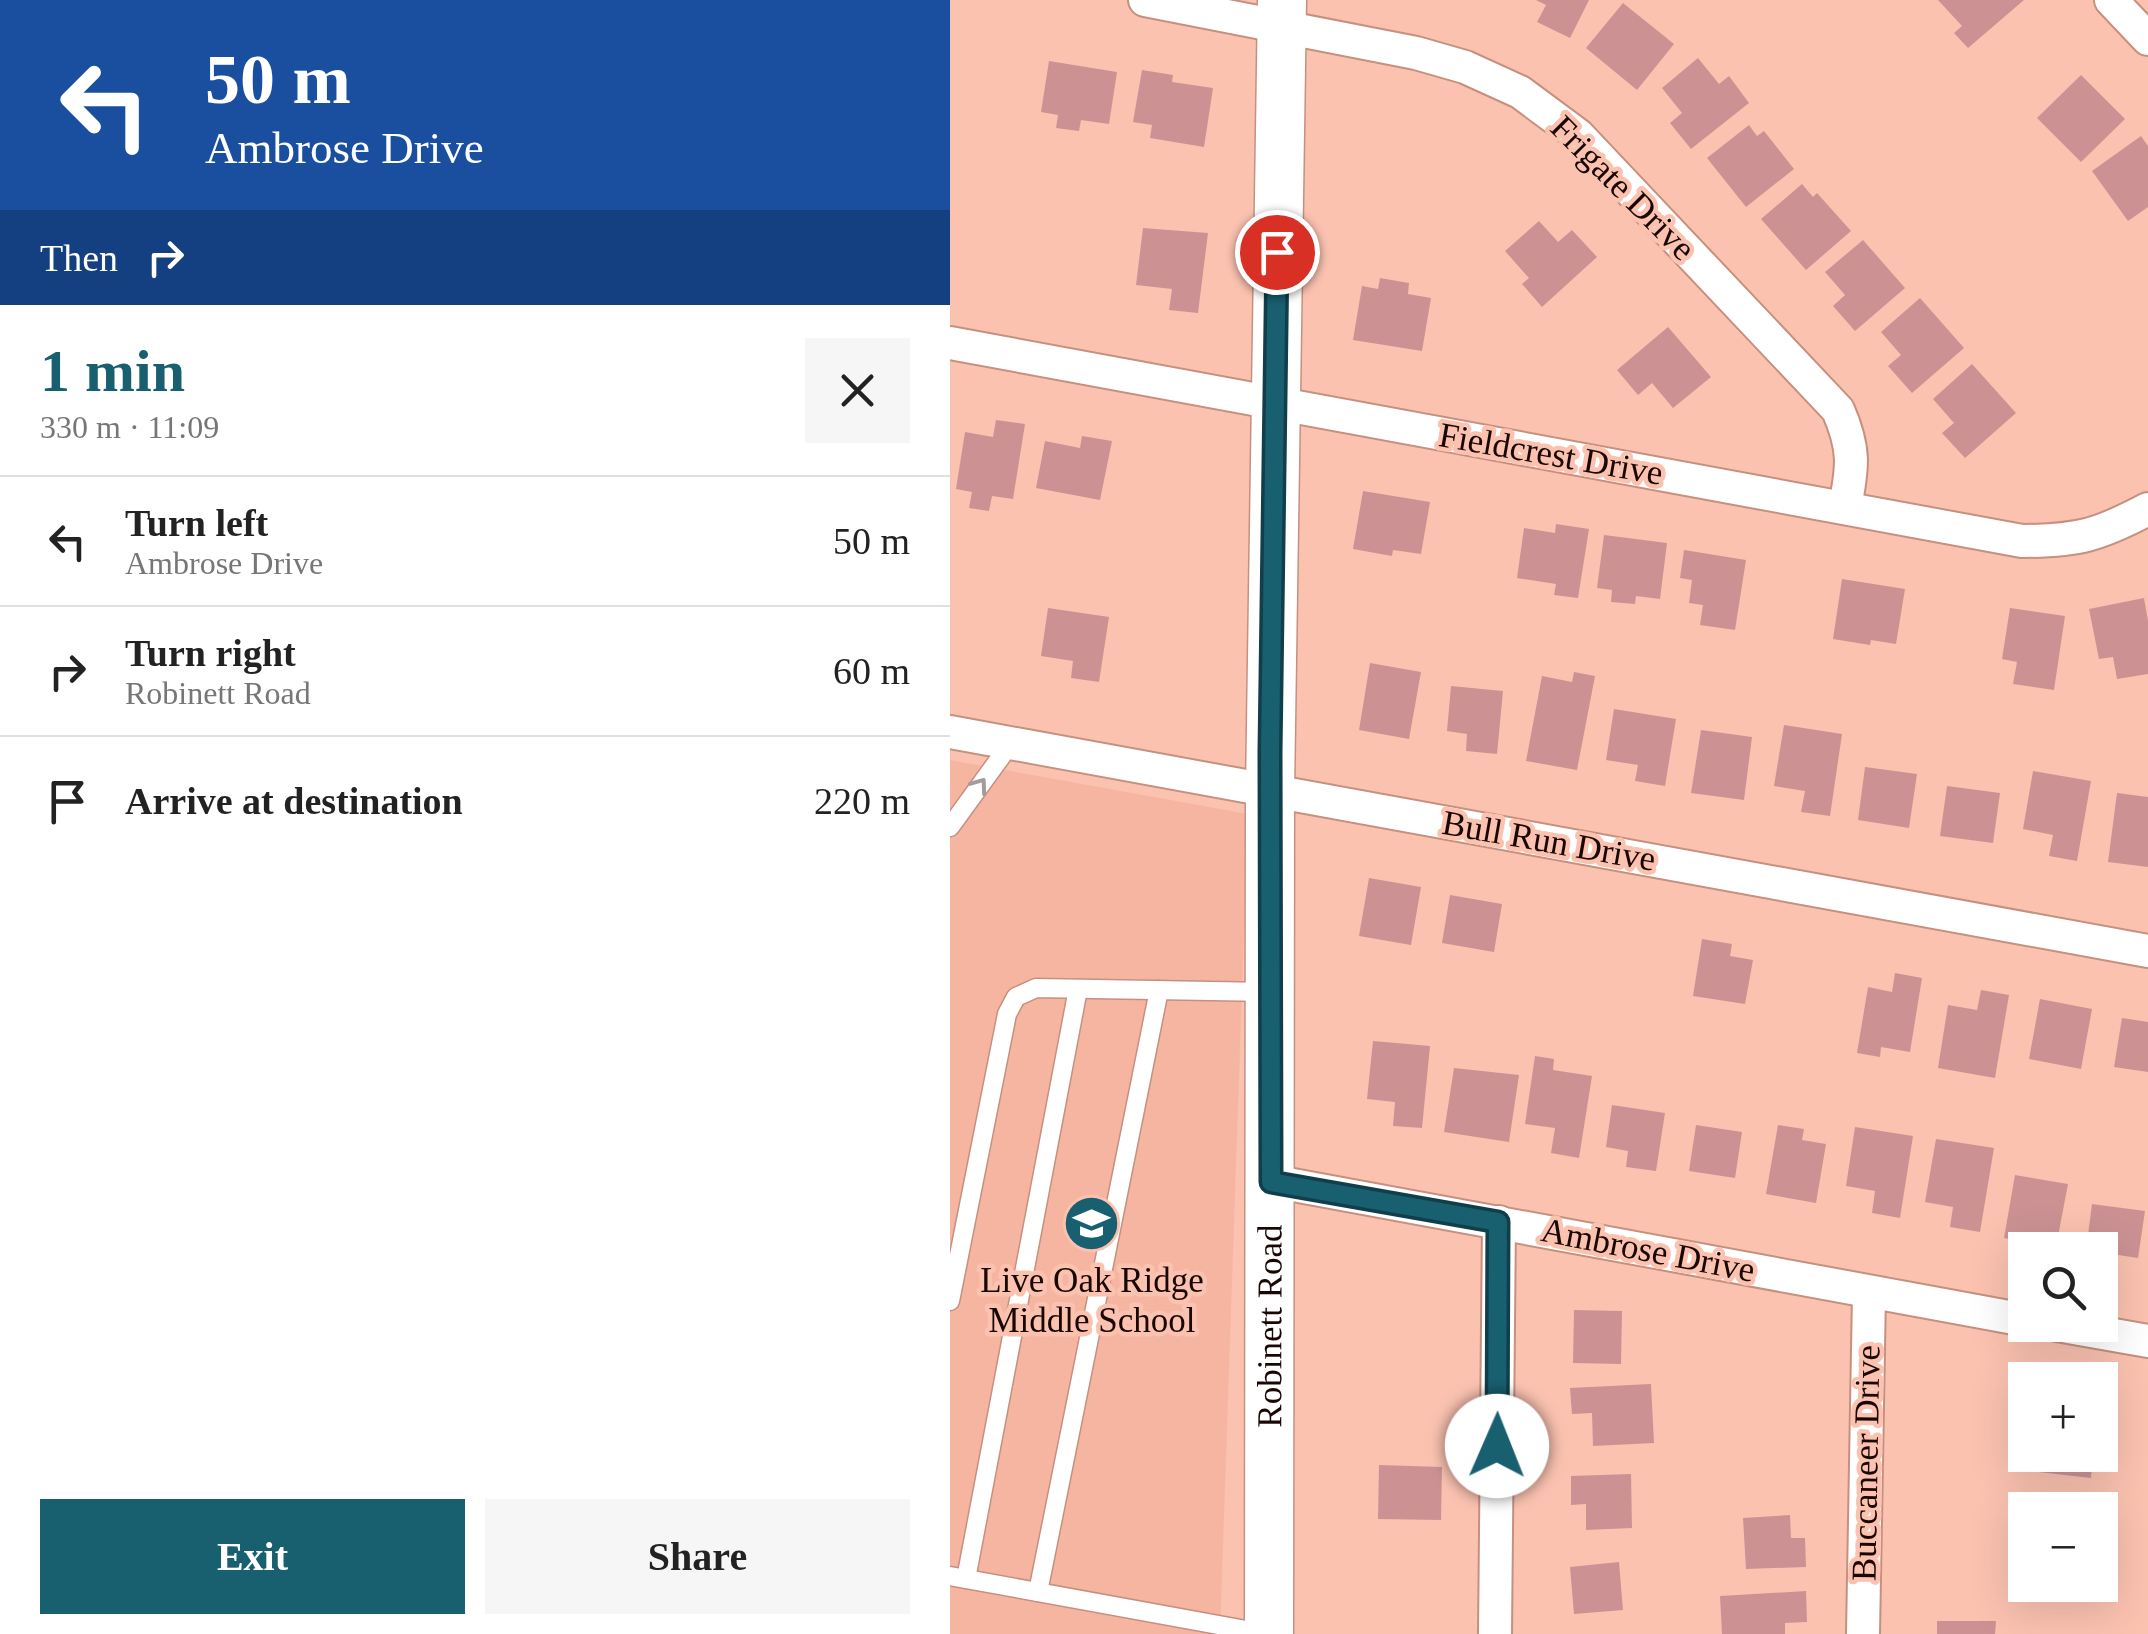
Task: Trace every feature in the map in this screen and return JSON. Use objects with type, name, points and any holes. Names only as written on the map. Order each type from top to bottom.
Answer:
[{"type":"street","name":"Frigate Drive","points":[[1145,0],[1282,13],[1465,67],[1520,92],[1578,135],[1838,410],[1850,438],[1853,464],[1845,507]]},
{"type":"street","points":[[2112,0],[2148,39]]},
{"type":"street","name":"Robinett Road","points":[[1268,1634],[1270,790],[1282,13]]},
{"type":"street","name":"Fieldcrest Drive","points":[[950,343],[2022,540],[2064,541],[2103,533],[2148,510]]},
{"type":"street","name":"Bull Run Drive","points":[[950,732],[2148,950]]},
{"type":"street","name":"Ambrose Drive","points":[[1271,1182],[2008,1317]]},
{"type":"street","points":[[1496,1634],[1498,1222]]},
{"type":"street","name":"Buccaneer Drive","points":[[1863,1634],[1869,1293]]},
{"type":"street","points":[[2118,1336],[2148,1341]]},
{"type":"lane","points":[[950,827],[1010,743]]},
{"type":"lane","points":[[950,1301],[1007,1014],[1016,997],[1036,988],[1270,992]]},
{"type":"lane","points":[[1078,989],[958,1578],[1268,1634]]},
{"type":"lane","points":[[1038,1592],[1158,990]]},
{"type":"shaded area","name":"Live Oak Ridge Middle School","points":[[950,760],[1248,814],[1220,1634],[950,1634]]},
{"type":"building","points":[[1536,0],[1589,0],[1570,38],[1537,22],[1546,5]]},
{"type":"building","points":[[1938,0],[2024,0],[1968,48],[1954,33],[1962,26]]},
{"type":"building","points":[[1623,3],[1674,44],[1637,90],[1586,48]]},
{"type":"building","points":[[1698,58],[1719,84],[1729,76],[1749,103],[1691,149],[1670,123],[1682,113],[1662,88]]},
{"type":"building","points":[[1049,61],[1117,72],[1109,124],[1081,120],[1079,131],[1056,128],[1058,115],[1041,112]]},
{"type":"building","points":[[1142,70],[1173,75],[1172,82],[1213,88],[1204,147],[1150,138],[1152,125],[1133,122]]},
{"type":"building","points":[[2081,75],[2125,119],[2081,162],[2037,118]]},
{"type":"building","points":[[1749,125],[1757,136],[1764,131],[1794,169],[1746,207],[1707,158]]},
{"type":"building","points":[[2141,136],[2148,146],[2148,207],[2128,221],[2092,171]]},
{"type":"building","points":[[1802,184],[1813,197],[1817,193],[1851,231],[1806,270],[1761,219]]},
{"type":"building","points":[[1539,221],[1558,242],[1572,230],[1597,257],[1542,307],[1522,284],[1529,278],[1505,251]]},
{"type":"building","points":[[1143,228],[1208,233],[1198,313],[1169,310],[1172,289],[1136,285]]},
{"type":"building","points":[[1863,240],[1905,288],[1855,331],[1833,306],[1845,295],[1825,272]]},
{"type":"building","points":[[1380,278],[1409,283],[1408,294],[1431,298],[1422,351],[1353,340],[1362,286],[1378,289]]},
{"type":"building","points":[[1920,298],[1964,348],[1912,393],[1888,366],[1901,355],[1881,332]]},
{"type":"building","points":[[1668,327],[1711,377],[1673,408],[1652,383],[1638,395],[1617,370]]},
{"type":"building","points":[[1972,364],[2016,413],[1965,458],[1942,433],[1954,423],[1933,399]]},
{"type":"building","points":[[996,420],[1025,424],[1013,499],[992,496],[989,511],[969,508],[972,492],[956,489],[965,432],[993,437]]},
{"type":"building","points":[[1082,436],[1112,441],[1100,500],[1036,488],[1045,441],[1080,448]]},
{"type":"building","points":[[1363,491],[1430,502],[1421,554],[1393,550],[1392,556],[1353,549]]},
{"type":"building","points":[[1556,524],[1589,529],[1578,598],[1554,595],[1556,584],[1517,578],[1524,528],[1555,533]]},
{"type":"building","points":[[1604,535],[1667,543],[1660,599],[1636,596],[1635,604],[1611,602],[1612,590],[1597,588]]},
{"type":"building","points":[[1684,550],[1746,560],[1735,630],[1700,625],[1703,605],[1689,603],[1692,580],[1680,578]]},
{"type":"building","points":[[1842,579],[1905,589],[1896,644],[1871,640],[1870,645],[1833,639]]},
{"type":"building","points":[[2144,598],[2148,674],[2117,679],[2113,657],[2099,659],[2089,609]]},
{"type":"building","points":[[1048,608],[1109,617],[1099,682],[1071,678],[1073,661],[1041,656]]},
{"type":"building","points":[[2010,608],[2065,616],[2054,690],[2013,684],[2017,662],[2002,659]]},
{"type":"building","points":[[1370,663],[1421,672],[1409,739],[1359,730]]},
{"type":"building","points":[[1574,672],[1595,676],[1577,770],[1526,761],[1542,676],[1572,682]]},
{"type":"building","points":[[1451,686],[1503,691],[1497,754],[1466,751],[1467,734],[1447,731]]},
{"type":"building","points":[[1614,709],[1676,719],[1665,786],[1635,781],[1638,765],[1606,760]]},
{"type":"building","points":[[1784,725],[1842,734],[1830,816],[1801,812],[1805,791],[1774,786]]},
{"type":"building","points":[[1701,730],[1752,737],[1744,800],[1691,793]]},
{"type":"building","points":[[1865,767],[1917,774],[1909,828],[1858,820]]},
{"type":"building","points":[[2033,771],[2091,781],[2077,861],[2049,856],[2053,835],[2023,829]]},
{"type":"building","points":[[1947,786],[2000,793],[1993,843],[1940,836]]},
{"type":"building","points":[[2117,793],[2148,797],[2148,867],[2108,862]]},
{"type":"building","points":[[1369,878],[1421,887],[1411,945],[1359,936]]},
{"type":"building","points":[[1450,895],[1502,904],[1494,952],[1442,943]]},
{"type":"building","points":[[1702,939],[1732,944],[1730,956],[1753,960],[1745,1004],[1693,996]]},
{"type":"building","points":[[1895,973],[1922,978],[1910,1052],[1881,1047],[1880,1057],[1857,1053],[1868,987],[1892,992]]},
{"type":"building","points":[[1981,990],[2009,995],[1995,1078],[1938,1068],[1948,1005],[1977,1010]]},
{"type":"building","points":[[2040,999],[2092,1009],[2081,1069],[2029,1059]]},
{"type":"building","points":[[2122,1018],[2148,1022],[2148,1072],[2114,1067]]},
{"type":"building","points":[[1373,1041],[1430,1046],[1422,1128],[1393,1126],[1395,1102],[1367,1099]]},
{"type":"building","points":[[1535,1056],[1554,1059],[1553,1070],[1592,1076],[1579,1158],[1551,1153],[1555,1128],[1525,1124]]},
{"type":"building","points":[[1454,1068],[1519,1075],[1509,1142],[1444,1132]]},
{"type":"building","points":[[1612,1105],[1665,1113],[1656,1171],[1626,1167],[1628,1151],[1606,1147]]},
{"type":"building","points":[[1696,1125],[1742,1132],[1735,1178],[1689,1171]]},
{"type":"building","points":[[1778,1125],[1804,1129],[1802,1140],[1826,1144],[1816,1203],[1766,1194]]},
{"type":"building","points":[[1855,1127],[1913,1136],[1900,1218],[1872,1213],[1875,1191],[1846,1186]]},
{"type":"building","points":[[1936,1139],[1994,1148],[1980,1232],[1950,1227],[1953,1207],[1925,1202]]},
{"type":"building","points":[[2015,1175],[2068,1184],[2059,1232],[2008,1232],[2008,1239],[2004,1238]]},
{"type":"building","points":[[2092,1204],[2145,1211],[2138,1258],[2118,1255],[2118,1232],[2088,1232]]},
{"type":"building","points":[[1574,1310],[1622,1311],[1621,1364],[1573,1363]]},
{"type":"building","points":[[1651,1384],[1654,1443],[1593,1446],[1592,1413],[1572,1414],[1570,1388]]},
{"type":"building","points":[[1379,1465],[1442,1467],[1441,1520],[1378,1519]]},
{"type":"building","points":[[2039,1472],[2092,1472],[2091,1478]]},
{"type":"building","points":[[1631,1474],[1632,1528],[1586,1530],[1586,1504],[1571,1505],[1571,1476]]},
{"type":"building","points":[[1790,1515],[1791,1538],[1805,1538],[1806,1567],[1746,1569],[1743,1518]]},
{"type":"building","points":[[1619,1562],[1623,1610],[1574,1614],[1570,1567]]},
{"type":"building","points":[[1806,1591],[1807,1622],[1785,1623],[1785,1634],[1722,1634],[1720,1596]]},
{"type":"building","points":[[1937,1621],[1996,1621],[1995,1634],[1937,1634]]},
{"type":"place","name":"Live Oak Ridge Middle School","points":[[1092,1224]]},
{"type":"route","points":[[1277,252],[1270,752],[1271,1182],[1498,1222],[1497,1446]]}]
